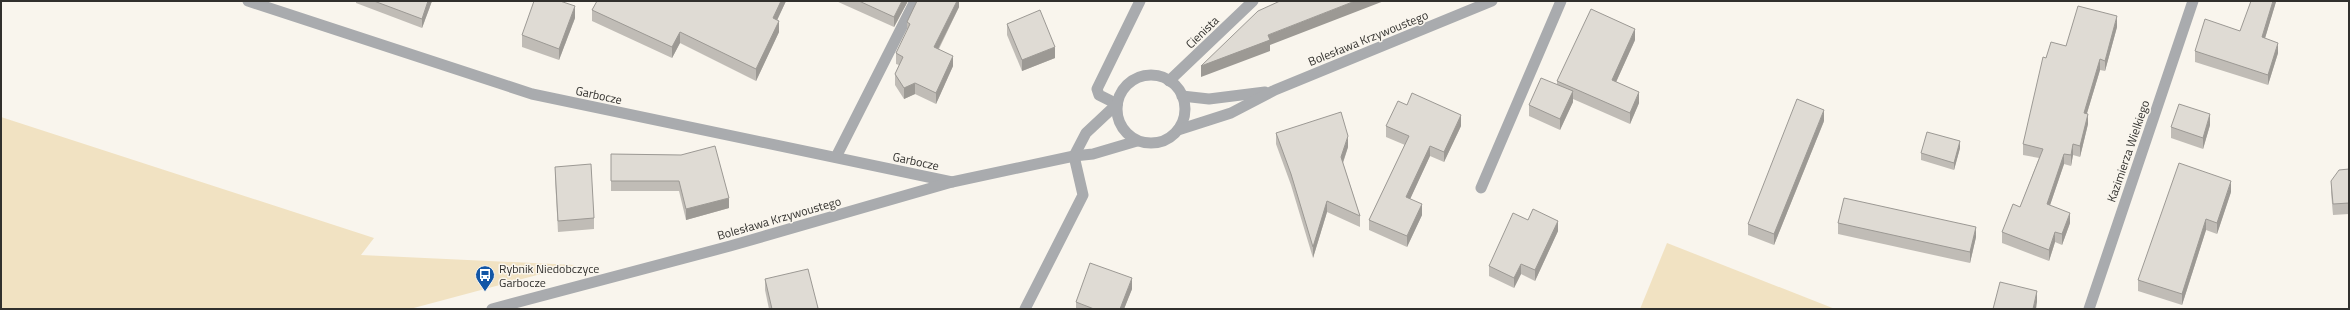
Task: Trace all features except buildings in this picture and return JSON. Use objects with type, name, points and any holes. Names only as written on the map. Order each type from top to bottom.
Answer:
[{"type":"street","name":"Garbocze","points":[[248,1],[532,94],[952,182]]},
{"type":"street","points":[[836,157],[915,1]]},
{"type":"street","points":[[1117,104],[1099,95],[1097,90],[1140,1]]},
{"type":"street","name":"Cienista","points":[[1169,81],[1252,1]]},
{"type":"street","name":"Bolesława Krzywoustego","points":[[1178,130],[1231,113],[1275,90],[1492,1]]},
{"type":"street","points":[[1481,188],[1561,1]]},
{"type":"street","name":"Kazimierza Wielkiego","points":[[2089,309],[2193,1]]},
{"type":"street","points":[[1148,75],[1159,76],[1169,81],[1182,96],[1184,114],[1178,130],[1170,138],[1159,143],[1137,141],[1128,135],[1121,126],[1117,115],[1117,104],[1121,93],[1128,84],[1137,78],[1148,75]]},
{"type":"street","name":"Bolesława Krzywoustego","points":[[1182,96],[1209,99],[1275,90]]},
{"type":"street","points":[[1025,309],[1083,195],[1074,156],[1086,133],[1117,104]]},
{"type":"street","name":"Bolesława Krzywoustego","points":[[492,309],[730,246],[952,182],[1074,156],[1093,154],[1137,141]]},
{"type":"shaded area","points":[[1,117],[374,238],[361,255],[575,265],[410,309],[1,309]]},
{"type":"shaded area","points":[[1667,243],[1835,309],[1640,309]]},
{"type":"place","name":"Rybnik Niedobczyce Garbocze","points":[[485,292]]}]
